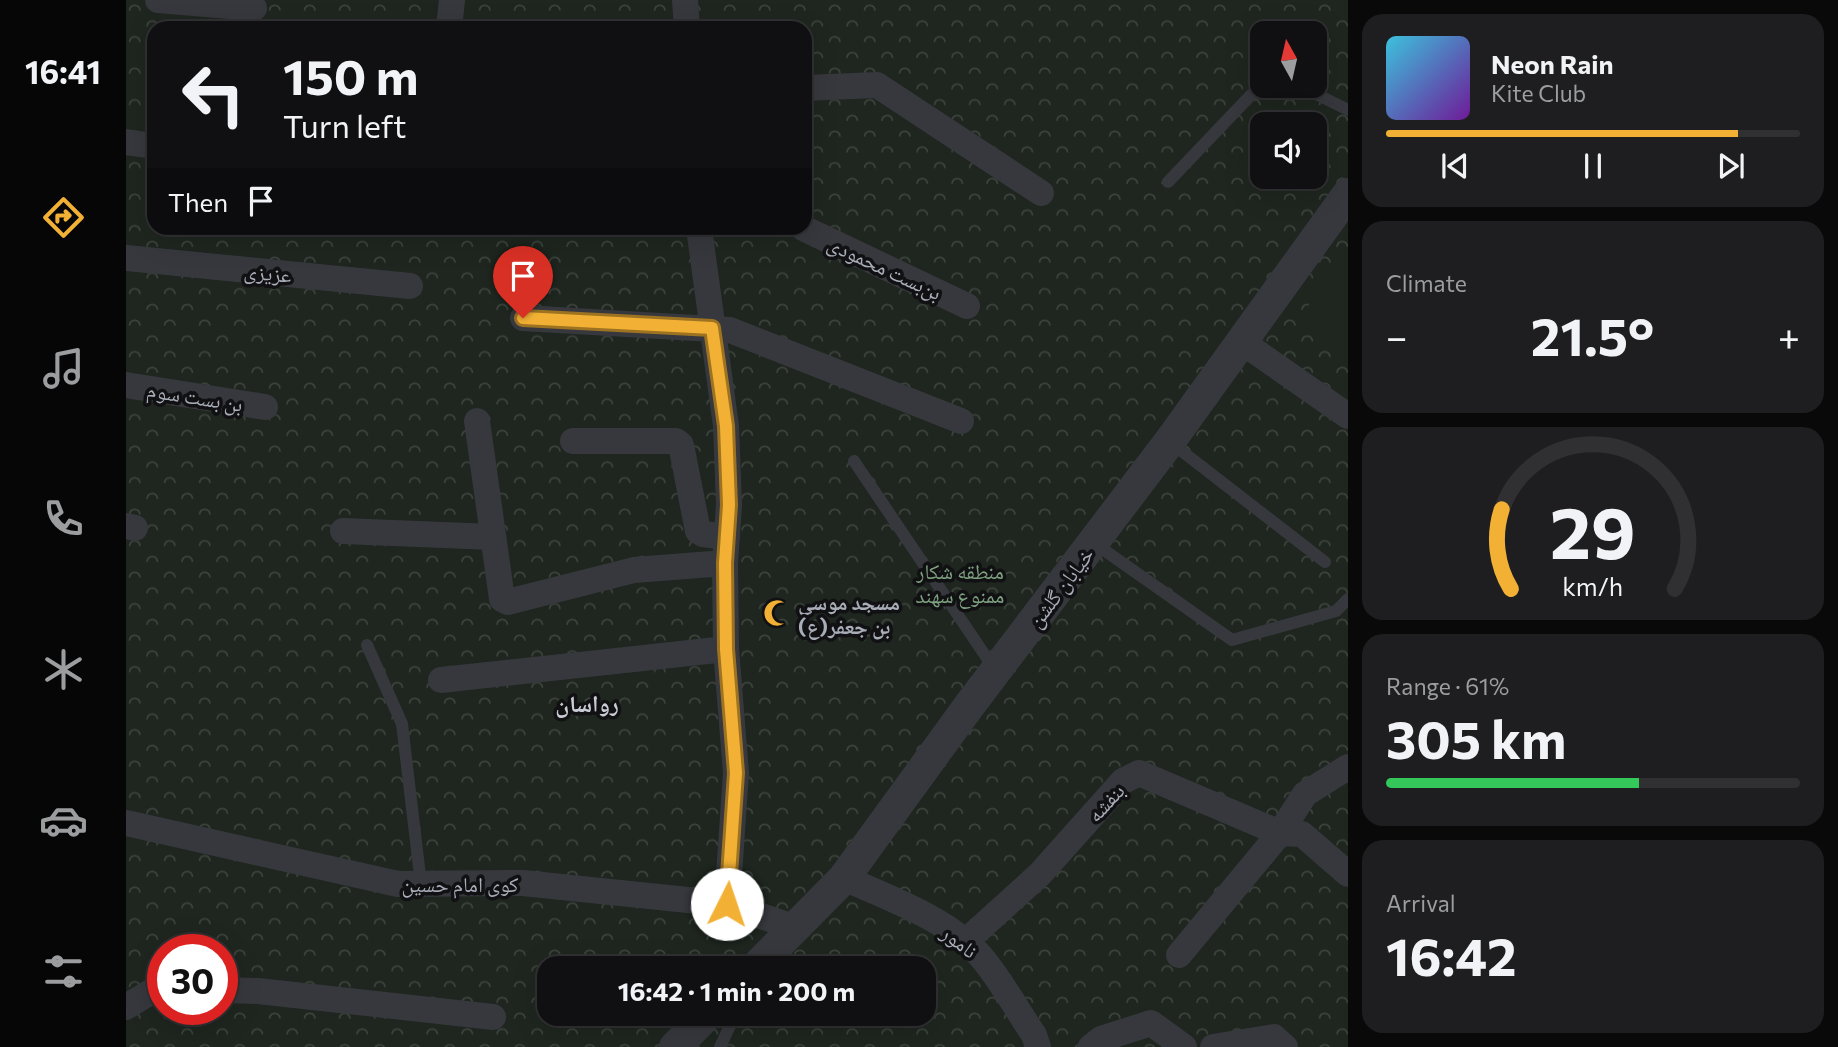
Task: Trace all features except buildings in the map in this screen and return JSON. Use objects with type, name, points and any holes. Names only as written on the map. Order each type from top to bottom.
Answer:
[{"type":"street","points":[[158,0],[254,8]]},
{"type":"street","points":[[450,21],[452,0]]},
{"type":"street","points":[[685,0],[686,21]]},
{"type":"street","points":[[812,88],[877,85],[1041,192]]},
{"type":"street","points":[[126,142],[147,145]]},
{"type":"street","name":"خیابان گلشن","points":[[767,956],[844,878],[1170,441],[1348,194]]},
{"type":"street","name":"بن‌بست محمودی","points":[[812,232],[967,306]]},
{"type":"street","points":[[700,235],[726,426],[729,505],[725,563],[726,649],[736,773],[727,904]]},
{"type":"street","name":"عزیزی","points":[[126,258],[410,286]]},
{"type":"street","points":[[523,318],[730,330],[961,421]]},
{"type":"street","points":[[1242,342],[1348,416]]},
{"type":"street","name":"بن بست سوم","points":[[126,385],[265,407]]},
{"type":"street","points":[[477,421],[502,599],[508,602],[634,570],[725,563]]},
{"type":"street","points":[[573,441],[676,441],[681,446],[698,531],[727,537]]},
{"type":"street","points":[[343,531],[493,537]]},
{"type":"street","points":[[441,680],[726,649]]},
{"type":"street","points":[[1179,955],[1280,833],[1305,794],[1348,767]]},
{"type":"street","name":"بنفشه","points":[[965,942],[1040,874],[1123,781],[1139,773],[1280,833],[1302,834],[1348,874]]},
{"type":"street","name":"کوی امام حسین","points":[[126,823],[398,884],[523,883],[727,904],[796,928]]},
{"type":"street","name":"نامور","points":[[844,878],[923,913],[965,942],[983,958],[1032,1043]]},
{"type":"street","points":[[238,990],[493,1017]]},
{"type":"street","points":[[126,1007],[147,994]]},
{"type":"street","points":[[1091,1047],[1101,1039],[1151,1023],[1184,1047]]},
{"type":"street","points":[[675,1047],[696,1026]]},
{"type":"street","points":[[1213,1047],[1273,1037],[1285,1047]]},
{"type":"lane","points":[[1168,182],[1250,96]]},
{"type":"lane","points":[[1323,98],[1348,110]]},
{"type":"lane","points":[[1170,441],[1325,562]]},
{"type":"lane","points":[[854,461],[996,671]]},
{"type":"lane","points":[[1094,542],[1232,639],[1336,611],[1348,600]]},
{"type":"lane","points":[[367,645],[402,724],[421,884]]},
{"type":"lane","points":[[720,1047],[730,1026]]},
{"type":"green space","name":"منطقه شکار ممنوع سهند","points":[[126,0],[1348,0],[1348,1047],[126,1047]]},
{"type":"green space","points":[[1348,250],[1348,348],[1296,323]]},
{"type":"place","name":"مسجد موسی بن جعفر(ع)","points":[[777,613]]},
{"type":"district","name":"رواسان","points":[[587,703]]},
{"type":"route","points":[[523,318],[712,328],[726,426],[729,505],[725,563],[726,649],[736,773],[727,904]]}]
